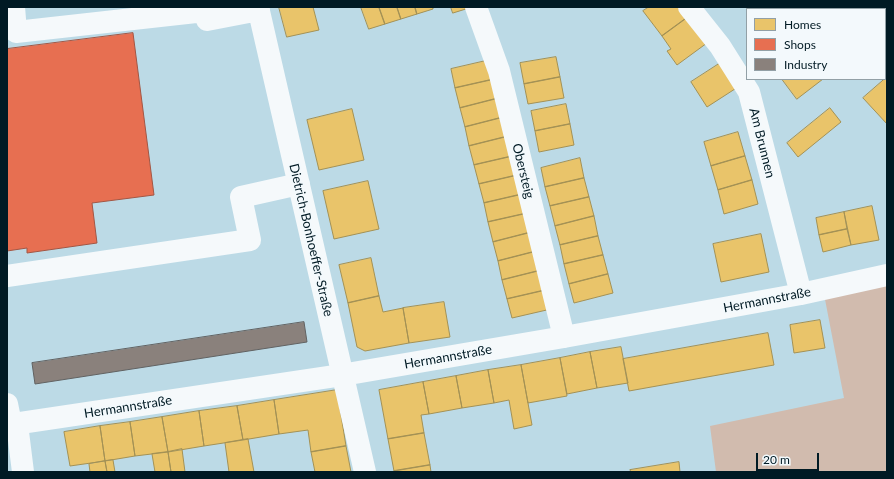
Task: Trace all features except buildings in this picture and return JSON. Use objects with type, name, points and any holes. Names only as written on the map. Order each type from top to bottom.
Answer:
[{"type":"street","points":[[14,7],[16,32],[205,11],[207,20],[259,8]]},
{"type":"street","name":"Obersteig","points":[[476,7],[499,71],[564,337]]},
{"type":"street","name":"Am Brunnen","points":[[689,7],[720,46],[749,92],[801,294]]},
{"type":"street","name":"Dietrich-Bonhoeffer-Straße","points":[[259,8],[364,472]]},
{"type":"street","points":[[7,276],[250,240],[241,197],[299,184]]},
{"type":"street","name":"Hermannstraße","points":[[10,419],[342,375],[801,294],[887,275]]},
{"type":"street","points":[[10,419],[24,472]]},
{"type":"shaded area","points":[[887,275],[887,472],[716,472],[710,426],[844,398],[823,289]]}]
